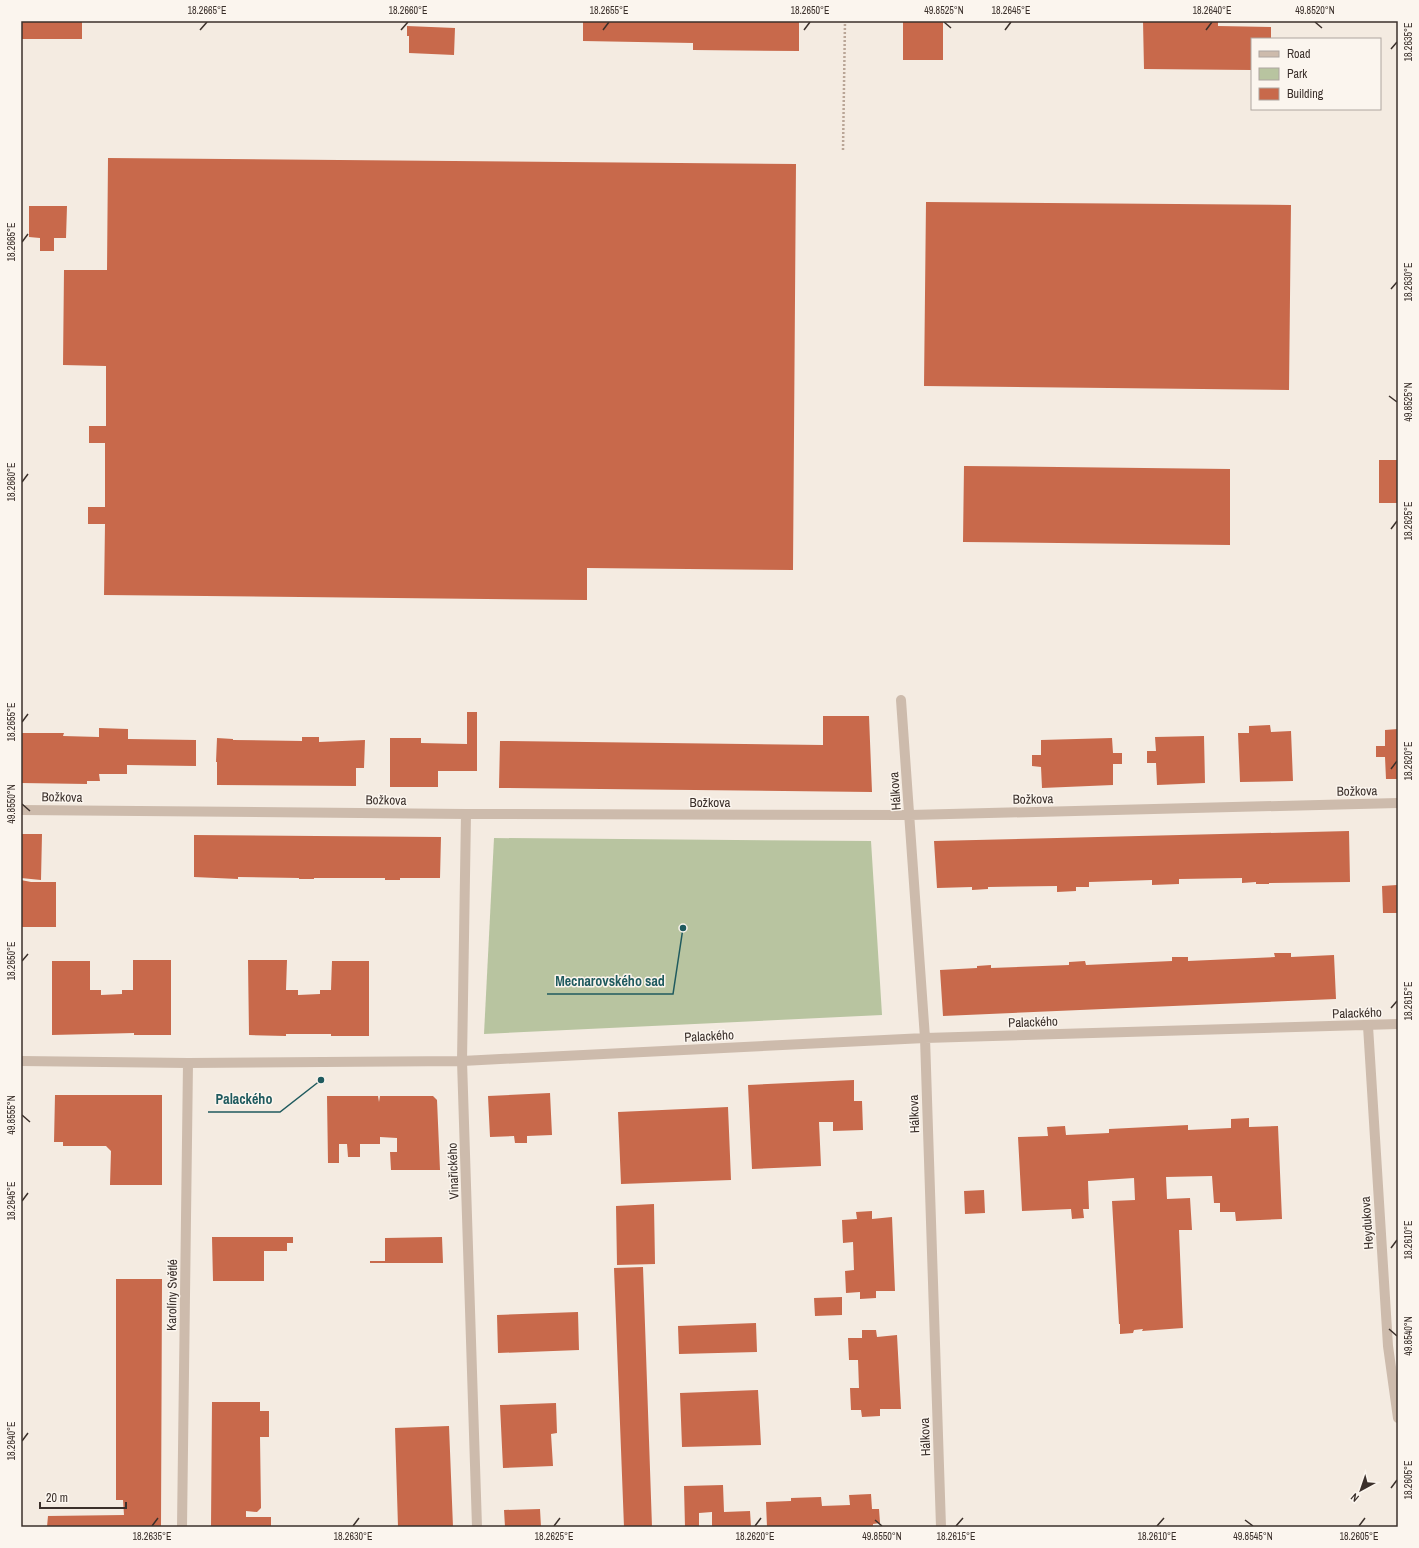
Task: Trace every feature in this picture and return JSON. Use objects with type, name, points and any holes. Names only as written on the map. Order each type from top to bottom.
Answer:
[{"type":"street","name":"Hálkova","points":[[901,700],[925,1038],[941,1527]]},
{"type":"street","name":"Božkova","points":[[21,810],[466,814],[910,815],[1398,803]]},
{"type":"street","name":"Vinařického","points":[[466,814],[462,1061],[477,1527]]},
{"type":"street","name":"Palackého","points":[[21,1061],[188,1063],[462,1061],[925,1038],[1398,1024]]},
{"type":"street","name":"Heydukova","points":[[1368,1026],[1388,1346],[1398,1418]]},
{"type":"street","name":"Karolíny Světlé","points":[[182,1527],[188,1063]]},
{"type":"path","points":[[843,150],[846,21]]},
{"type":"green space","points":[[494,838],[871,841],[882,1015],[484,1034]]},
{"type":"building","points":[[21,21],[82,21],[82,39],[21,39]]},
{"type":"building","points":[[583,21],[799,21],[799,51],[693,50],[693,43],[583,41]]},
{"type":"building","points":[[903,21],[943,21],[943,60],[903,60]]},
{"type":"building","points":[[1143,21],[1218,21],[1218,26],[1271,27],[1271,38],[1251,38],[1251,70],[1144,69]]},
{"type":"building","points":[[407,26],[455,28],[454,55],[409,53],[409,36],[407,36]]},
{"type":"building","points":[[108,158],[796,164],[793,570],[587,568],[587,600],[104,595],[105,524],[88,524],[88,507],[105,507],[105,443],[89,443],[89,426],[106,426],[106,366],[63,365],[64,270],[107,270]]},
{"type":"building","points":[[926,202],[1291,205],[1289,390],[924,386]]},
{"type":"building","points":[[29,206],[67,206],[66,238],[54,238],[54,251],[40,251],[40,238],[29,237]]},
{"type":"building","points":[[1379,460],[1398,460],[1398,503],[1379,503]]},
{"type":"building","points":[[964,466],[1230,469],[1230,545],[963,542]]},
{"type":"building","points":[[467,712],[477,712],[477,771],[438,771],[438,787],[390,787],[390,738],[421,738],[421,743],[467,744]]},
{"type":"building","points":[[823,716],[869,716],[872,792],[499,788],[500,741],[823,745]]},
{"type":"building","points":[[1270,725],[1271,732],[1291,731],[1293,781],[1240,782],[1238,733],[1249,733],[1249,726]]},
{"type":"building","points":[[99,728],[128,729],[128,739],[196,740],[196,766],[127,765],[127,774],[99,774],[100,781],[87,781],[87,784],[21,783],[21,733],[64,733],[63,736],[99,737]]},
{"type":"building","points":[[1398,729],[1398,779],[1386,779],[1385,757],[1376,757],[1376,746],[1385,746],[1385,730]]},
{"type":"building","points":[[1204,736],[1205,783],[1157,785],[1156,763],[1147,763],[1147,751],[1156,751],[1155,737]]},
{"type":"building","points":[[302,737],[319,737],[319,742],[365,740],[364,768],[356,768],[356,786],[217,785],[217,738],[233,740],[302,741]]},
{"type":"building","points":[[1112,738],[1113,753],[1122,753],[1122,764],[1113,764],[1113,785],[1042,788],[1041,767],[1032,766],[1032,755],[1041,755],[1041,740]]},
{"type":"building","points":[[1349,831],[1350,882],[1256,884],[1256,882],[1242,883],[1242,878],[1179,879],[1179,884],[1152,885],[1152,880],[1089,882],[1089,887],[1076,887],[1076,891],[1057,892],[1057,886],[988,887],[988,889],[972,890],[972,887],[937,888],[934,841]]},
{"type":"building","points":[[21,834],[42,834],[41,880],[21,878]]},
{"type":"building","points":[[194,835],[441,837],[440,878],[400,878],[400,880],[385,880],[385,878],[299,879],[238,877],[238,879],[194,877]]},
{"type":"building","points":[[21,880],[31,882],[56,882],[56,927],[21,927]]},
{"type":"building","points":[[1397,885],[1398,913],[1383,913],[1382,886]]},
{"type":"building","points":[[1274,953],[1291,953],[1291,957],[1334,955],[1336,999],[943,1016],[940,970],[977,968],[977,966],[991,965],[991,968],[1069,965],[1069,962],[1085,961],[1086,965],[1172,961],[1172,957],[1188,957],[1188,961],[1275,957]]},
{"type":"building","points":[[133,960],[171,960],[171,1035],[134,1035],[134,1033],[52,1035],[52,961],[90,961],[90,990],[101,990],[101,995],[122,994],[122,990],[133,990]]},
{"type":"building","points":[[248,960],[287,960],[286,990],[298,990],[298,995],[320,994],[320,990],[331,990],[332,961],[369,961],[369,1036],[331,1036],[331,1034],[286,1034],[286,1036],[249,1035]]},
{"type":"building","points":[[854,1080],[854,1101],[862,1101],[863,1130],[833,1131],[833,1122],[819,1122],[821,1166],[752,1169],[748,1085]]},
{"type":"building","points":[[550,1093],[552,1135],[527,1136],[527,1143],[515,1143],[514,1136],[490,1137],[488,1096]]},
{"type":"building","points":[[55,1095],[162,1095],[162,1185],[110,1185],[111,1151],[106,1146],[63,1146],[63,1142],[54,1142]]},
{"type":"building","points":[[327,1096],[378,1096],[379,1102],[380,1096],[433,1096],[437,1100],[440,1170],[391,1170],[390,1152],[397,1152],[397,1138],[380,1137],[380,1144],[360,1144],[360,1157],[348,1157],[347,1144],[339,1144],[339,1163],[328,1163]]},
{"type":"building","points":[[728,1107],[731,1180],[621,1184],[618,1112]]},
{"type":"building","points":[[1249,1118],[1249,1127],[1278,1126],[1282,1219],[1236,1221],[1235,1212],[1220,1212],[1220,1203],[1214,1203],[1212,1176],[1166,1177],[1167,1199],[1190,1198],[1192,1230],[1179,1230],[1183,1328],[1142,1331],[1143,1329],[1134,1330],[1133,1333],[1120,1334],[1112,1201],[1135,1200],[1134,1178],[1088,1181],[1089,1209],[1083,1209],[1084,1218],[1072,1219],[1071,1209],[1022,1211],[1018,1137],[1048,1136],[1047,1127],[1065,1126],[1066,1135],[1109,1133],[1109,1129],[1188,1125],[1188,1130],[1231,1128],[1231,1119]]},
{"type":"building","points":[[984,1190],[985,1213],[965,1214],[964,1191]]},
{"type":"building","points":[[654,1204],[655,1264],[617,1265],[616,1206]]},
{"type":"building","points":[[872,1211],[872,1219],[892,1217],[895,1291],[876,1291],[876,1298],[860,1299],[860,1292],[846,1293],[845,1271],[854,1270],[853,1242],[843,1243],[842,1220],[857,1219],[856,1212]]},
{"type":"building","points":[[212,1237],[293,1237],[293,1243],[287,1243],[287,1251],[264,1251],[264,1281],[213,1281]]},
{"type":"building","points":[[442,1237],[443,1263],[370,1263],[370,1261],[385,1261],[385,1238]]},
{"type":"building","points":[[643,1267],[652,1527],[624,1527],[614,1268]]},
{"type":"building","points":[[116,1279],[162,1279],[161,1527],[47,1527],[48,1516],[124,1515],[123,1500],[116,1500]]},
{"type":"building","points":[[842,1297],[842,1315],[815,1316],[814,1298]]},
{"type":"building","points":[[578,1312],[579,1350],[498,1353],[497,1315]]},
{"type":"building","points":[[756,1323],[757,1352],[679,1354],[678,1326]]},
{"type":"building","points":[[862,1330],[876,1330],[877,1337],[897,1335],[901,1409],[880,1409],[880,1416],[862,1417],[861,1410],[851,1410],[850,1388],[859,1388],[858,1360],[849,1360],[848,1338],[862,1338]]},
{"type":"building","points":[[758,1390],[761,1445],[682,1447],[680,1393]]},
{"type":"building","points":[[212,1402],[260,1402],[260,1411],[269,1411],[269,1437],[260,1437],[261,1508],[257,1512],[246,1511],[246,1517],[271,1517],[271,1527],[211,1527]]},
{"type":"building","points":[[556,1403],[557,1433],[551,1434],[553,1466],[503,1468],[500,1405]]},
{"type":"building","points":[[449,1426],[453,1527],[398,1527],[395,1428]]},
{"type":"building","points":[[723,1485],[724,1512],[750,1511],[751,1527],[712,1527],[712,1512],[699,1513],[699,1527],[685,1527],[684,1486]]},
{"type":"building","points":[[871,1494],[872,1509],[879,1509],[880,1523],[873,1524],[873,1527],[767,1527],[766,1502],[791,1501],[791,1498],[821,1497],[822,1506],[850,1505],[849,1495]]},
{"type":"building","points":[[540,1509],[541,1527],[505,1527],[504,1510]]},
{"type":"place","name":"Mecnarovského sad","points":[[683,928]]},
{"type":"place","name":"Palackého","points":[[321,1080]]}]
